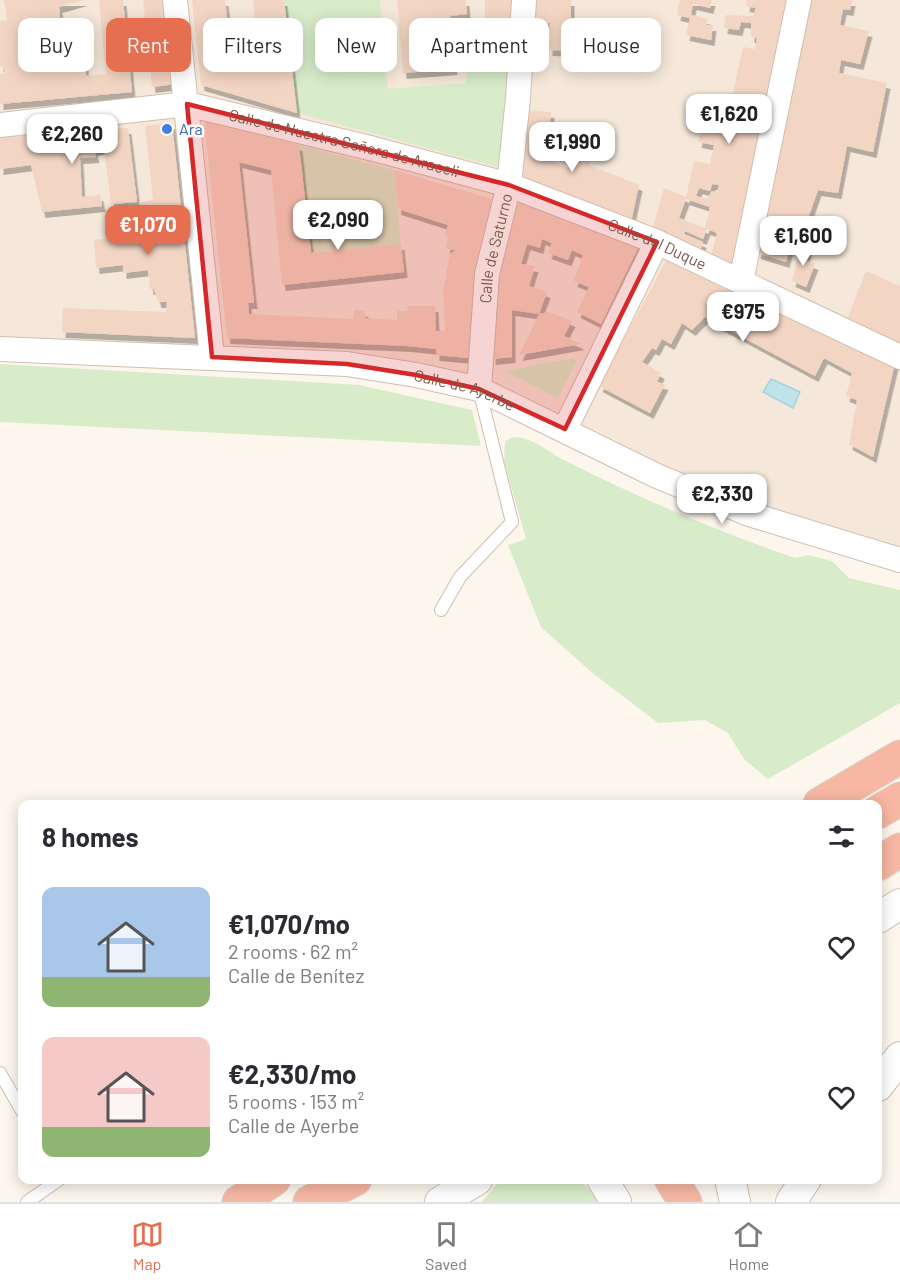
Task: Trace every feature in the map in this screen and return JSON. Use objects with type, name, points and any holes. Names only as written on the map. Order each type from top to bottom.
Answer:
[{"type":"highway","points":[[827,800],[900,757]]},
{"type":"highway","points":[[882,809],[900,798]]},
{"type":"highway","points":[[882,861],[900,850]]},
{"type":"highway","points":[[239,1202],[266,1184]]},
{"type":"highway","points":[[310,1202],[345,1184]]},
{"type":"highway","points":[[341,1202],[364,1184]]},
{"type":"highway","points":[[674,1184],[685,1202]]},
{"type":"street","points":[[175,0],[212,357]]},
{"type":"street","name":"Calle de Saturno","points":[[479,389],[487,274],[509,185],[518,98],[524,0]]},
{"type":"street","points":[[741,281],[799,0]]},
{"type":"street","name":"Calle de Nuestra Señora de Araceli","points":[[0,125],[187,104],[509,185]]},
{"type":"street","name":"Calle del Duque","points":[[509,185],[657,242],[900,357]]},
{"type":"street","points":[[565,429],[657,242]]},
{"type":"street","name":"Calle de Ayerbe","points":[[0,349],[346,364],[416,375],[479,389],[565,429],[657,476],[749,514],[900,560]]},
{"type":"street","points":[[882,915],[900,904]]},
{"type":"street","points":[[882,1081],[900,1057]]},
{"type":"street","points":[[605,1184],[616,1202]]},
{"type":"street","points":[[731,1184],[735,1202]]},
{"type":"street","points":[[791,1202],[803,1184]]},
{"type":"street","points":[[440,1202],[474,1187]]},
{"type":"lane","points":[[441,610],[460,577],[512,522],[479,389]]},
{"type":"lane","points":[[0,1073],[18,1104]]},
{"type":"lane","points":[[27,1202],[53,1184]]},
{"type":"highlighted area","points":[[187,104],[509,185],[657,242],[565,429],[479,389],[416,375],[347,364],[212,357]]},
{"type":"shaded area","points":[[0,0],[900,0],[900,560],[749,514],[479,389],[346,364],[0,348]]},
{"type":"green space","points":[[284,0],[380,0],[382,18],[315,18],[315,72],[386,72],[388,89],[466,83],[467,72],[512,72],[506,169],[297,113],[292,72],[303,72],[303,18],[286,18]]},
{"type":"green space","points":[[299,145],[394,170],[401,244],[311,253]]},
{"type":"green space","points":[[575,358],[577,361],[558,398],[504,371]]},
{"type":"green space","points":[[0,364],[359,385],[472,410],[481,446],[0,422]]},
{"type":"green space","points":[[513,437],[527,439],[594,475],[737,537],[795,558],[808,555],[832,561],[849,578],[900,590],[900,703],[768,779],[744,759],[728,733],[705,720],[658,723],[590,671],[541,627],[508,545],[526,539],[504,461],[505,441]]},
{"type":"green space","points":[[497,1184],[584,1184],[598,1202],[482,1202]]},
{"type":"water","points":[[771,379],[800,392],[793,408],[763,392]]},
{"type":"building","points":[[4,0],[84,0],[59,7],[60,18],[18,18],[18,72],[86,72],[86,76],[106,74],[99,0],[123,0],[125,18],[106,18],[106,72],[130,72],[132,92],[0,104],[0,74],[5,73],[3,66],[0,66],[0,21],[7,20]]},
{"type":"building","points":[[143,0],[167,0],[169,18],[145,18]]},
{"type":"building","points":[[192,0],[225,0],[227,18],[203,18],[203,72],[292,72],[297,113],[201,85]]},
{"type":"building","points":[[253,0],[284,0],[286,18],[255,18]]},
{"type":"building","points":[[397,0],[466,0],[467,14],[450,16],[450,18],[409,18],[409,72],[416,72],[403,73]]},
{"type":"building","points":[[485,0],[515,0],[515,18],[485,18]]},
{"type":"building","points":[[530,0],[571,0],[571,18],[561,18],[561,50],[549,50],[549,18],[530,18]]},
{"type":"building","points":[[680,0],[712,0],[710,8],[693,4],[691,15],[708,19],[706,25],[713,25],[711,40],[686,35],[690,18],[677,15]]},
{"type":"building","points":[[747,0],[789,0],[735,264],[711,255],[717,234],[715,232],[707,229],[703,239],[685,231],[684,234],[703,242],[700,251],[652,231],[664,188],[686,197],[694,161],[710,164],[714,145],[698,142],[702,125],[717,128],[722,109],[706,106],[708,97],[731,102],[743,47],[755,49],[757,38],[751,37],[751,23],[741,22],[739,30],[724,28],[726,15],[753,16],[756,8],[746,6]],"holes":[[[731,117],[741,119],[739,128],[729,126]],[[712,184],[719,185],[717,193],[712,191],[707,199],[696,196],[699,188],[710,191]],[[686,199],[710,207],[705,228],[679,218]]]},
{"type":"building","points":[[812,0],[852,0],[850,10],[843,9],[840,25],[869,31],[860,64],[841,60],[839,73],[887,83],[873,152],[847,146],[838,193],[818,190],[807,221],[789,218],[787,225],[796,227],[786,262],[757,253]]},
{"type":"building","points":[[150,72],[175,72],[176,84],[152,87]]},
{"type":"building","points":[[524,110],[551,112],[547,159],[568,168],[571,157],[590,162],[589,165],[639,185],[631,222],[520,177]]},
{"type":"building","points":[[204,120],[299,145],[311,253],[401,244],[404,272],[282,285],[271,170],[239,162],[254,303],[248,303],[249,314],[353,319],[354,310],[365,311],[365,318],[397,320],[397,311],[408,311],[407,306],[435,306],[436,331],[445,331],[443,292],[450,254],[456,250],[446,249],[448,236],[445,235],[448,225],[398,209],[394,170],[492,199],[473,295],[469,358],[436,355],[436,349],[408,346],[227,338]]},
{"type":"building","points":[[172,123],[195,338],[62,332],[63,308],[166,312],[167,302],[158,302],[154,289],[150,289],[148,270],[123,273],[123,265],[96,268],[94,240],[120,237],[119,228],[143,226],[139,202],[153,200],[145,126]]},
{"type":"building","points":[[128,128],[137,202],[111,204],[104,148],[94,150],[96,157],[80,158],[82,197],[100,195],[102,206],[42,212],[31,165],[0,169],[0,136]]},
{"type":"building","points":[[524,198],[640,244],[601,324],[577,312],[589,287],[574,281],[583,255],[572,250],[568,260],[548,253],[552,243],[542,239],[540,248],[527,244],[521,264],[535,266],[529,286],[547,292],[539,314],[512,310],[512,357],[492,359],[495,293],[513,211]]},
{"type":"building","points":[[802,241],[810,244],[805,260],[815,264],[806,287],[792,281]]},
{"type":"building","points":[[669,255],[895,363],[873,457],[849,444],[857,400],[846,396],[852,373],[824,358],[815,376],[705,317],[692,330],[682,323],[671,344],[662,339],[656,350],[652,348],[642,362],[661,373],[657,382],[665,384],[650,413],[599,386]]},
{"type":"building","points":[[866,271],[900,286],[900,348],[846,322]]},
{"type":"building","points":[[549,312],[572,321],[564,336],[581,344],[519,355],[539,314]]},
{"type":"place","name":"Ara","points":[[167,129]]}]
